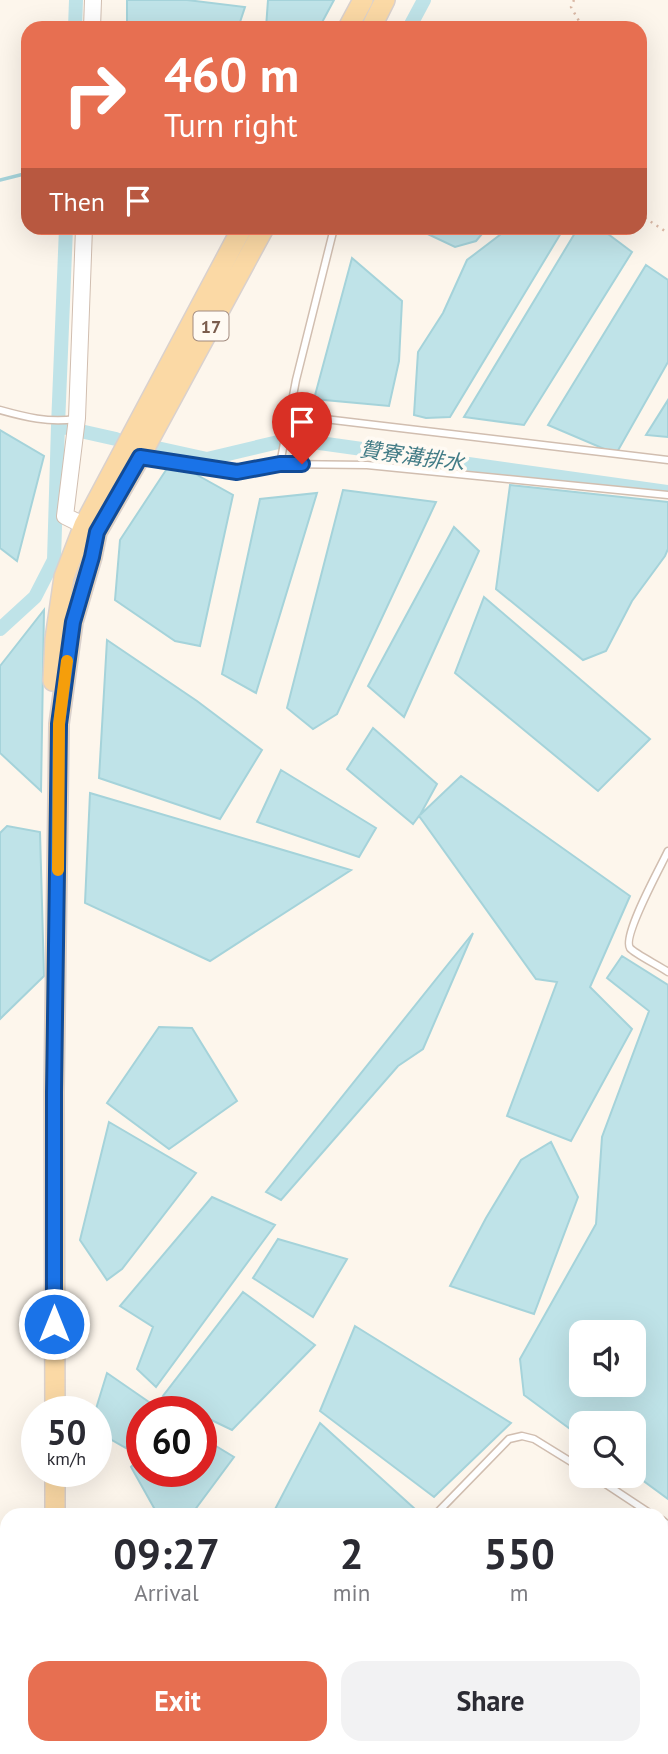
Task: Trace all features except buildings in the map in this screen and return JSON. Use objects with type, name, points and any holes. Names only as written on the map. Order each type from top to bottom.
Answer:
[{"type":"main road","points":[[352,21],[363,0]]},
{"type":"main road","points":[[374,21],[385,0]]},
{"type":"main road","name":"17","points":[[55,1396],[54,1092],[59,724],[73,622],[92,557],[90,528],[238,235]]},
{"type":"main road","name":"17","points":[[90,528],[140,457],[260,235]]},
{"type":"main road","points":[[55,1487],[55,1508]]},
{"type":"street","points":[[92,21],[93,0]]},
{"type":"street","points":[[84,235],[72,419],[74,447],[65,516],[90,528]]},
{"type":"lane","points":[[280,464],[296,380],[332,235]]},
{"type":"lane","points":[[0,411],[28,418],[72,419]]},
{"type":"lane","points":[[289,417],[308,417],[668,460]]},
{"type":"lane","points":[[140,457],[237,472],[280,464],[367,465],[668,495]]},
{"type":"lane","points":[[668,851],[628,940],[631,948],[668,972]]},
{"type":"lane","points":[[442,1508],[509,1439],[522,1436],[534,1439],[569,1461]]},
{"type":"lane","points":[[612,1488],[642,1508]]},
{"type":"path","points":[[574,0],[571,7],[579,21]]},
{"type":"path","points":[[647,219],[668,233]]},
{"type":"water","points":[[127,0],[187,0],[245,7],[240,21],[127,21]]},
{"type":"water","points":[[268,0],[334,0],[323,21],[266,21]]},
{"type":"water","points":[[430,235],[481,235],[476,241],[455,247]]},
{"type":"water","points":[[500,235],[560,235],[450,417],[426,418],[414,415],[418,352],[443,313],[467,260]]},
{"type":"water","points":[[574,235],[609,235],[632,252],[524,425],[464,417]]},
{"type":"water","points":[[352,258],[402,301],[399,361],[389,406],[314,399]]},
{"type":"water","points":[[646,265],[668,280],[668,362],[616,454],[548,425]]},
{"type":"water","points":[[668,400],[668,437],[646,435]]},
{"type":"water","points":[[0,430],[44,456],[17,561],[0,548]]},
{"type":"water","points":[[172,461],[233,495],[200,646],[175,641],[115,600],[120,540]]},
{"type":"water","points":[[510,485],[668,502],[668,549],[632,601],[606,651],[583,660],[496,589]]},
{"type":"water","points":[[343,490],[436,502],[337,714],[313,729],[287,708]]},
{"type":"water","points":[[317,493],[256,693],[222,674],[260,499]]},
{"type":"water","points":[[454,527],[479,551],[404,717],[368,686]]},
{"type":"water","points":[[484,597],[650,739],[598,791],[455,673]]},
{"type":"water","points":[[44,610],[41,791],[0,753],[0,666]]},
{"type":"water","points":[[107,640],[197,701],[262,750],[220,819],[99,778]]},
{"type":"water","points":[[373,728],[437,784],[420,815],[461,776],[630,896],[590,987],[632,1029],[571,1141],[507,1116],[557,982],[536,979],[419,816],[413,824],[347,769]]},
{"type":"water","points":[[281,770],[376,828],[359,857],[257,822]]},
{"type":"water","points":[[90,793],[351,870],[210,961],[85,903]]},
{"type":"water","points":[[7,826],[40,832],[44,976],[0,1019],[0,833]]},
{"type":"water","points":[[473,933],[423,1049],[398,1066],[281,1200],[266,1192]]},
{"type":"water","points":[[622,956],[668,985],[668,1499],[646,1483],[646,1411],[569,1411],[569,1428],[524,1395],[520,1359],[596,1224],[602,1137],[649,1011],[607,978]]},
{"type":"water","points":[[159,1027],[192,1028],[237,1101],[169,1149],[107,1103]]},
{"type":"water","points":[[109,1122],[196,1173],[122,1269],[107,1280],[80,1240]]},
{"type":"water","points":[[551,1142],[578,1197],[534,1314],[450,1286],[521,1160]]},
{"type":"water","points":[[212,1197],[275,1225],[156,1387],[137,1369],[153,1327],[120,1306]]},
{"type":"water","points":[[278,1239],[347,1259],[313,1317],[253,1278]]},
{"type":"water","points":[[243,1292],[315,1345],[232,1430],[217,1423],[217,1396],[163,1396]]},
{"type":"water","points":[[355,1326],[511,1423],[434,1497],[320,1411]]},
{"type":"water","points":[[107,1373],[140,1396],[126,1396],[126,1448],[112,1440],[112,1396],[100,1396]]},
{"type":"water","points":[[320,1423],[414,1508],[276,1508]]},
{"type":"water","points":[[217,1447],[234,1457],[217,1480]]},
{"type":"water","points":[[142,1487],[212,1487],[196,1508],[154,1508]]},
{"type":"waterway","points":[[75,21],[76,0]]},
{"type":"waterway","points":[[413,21],[424,0]]},
{"type":"waterway","points":[[0,180],[21,175]]},
{"type":"waterway","points":[[58,426],[66,235]]},
{"type":"waterway","name":"贊寮溝排水","points":[[0,629],[35,597],[54,560],[58,426],[116,439]]},
{"type":"waterway","name":"贊寮溝排水","points":[[157,448],[207,459],[291,439],[668,492]]},
{"type":"slow traffic","points":[[58,870],[59,724],[67,661]]},
{"type":"route","points":[[54,1324],[59,724],[73,622],[97,532],[140,457],[237,472],[280,464],[302,464]]}]
